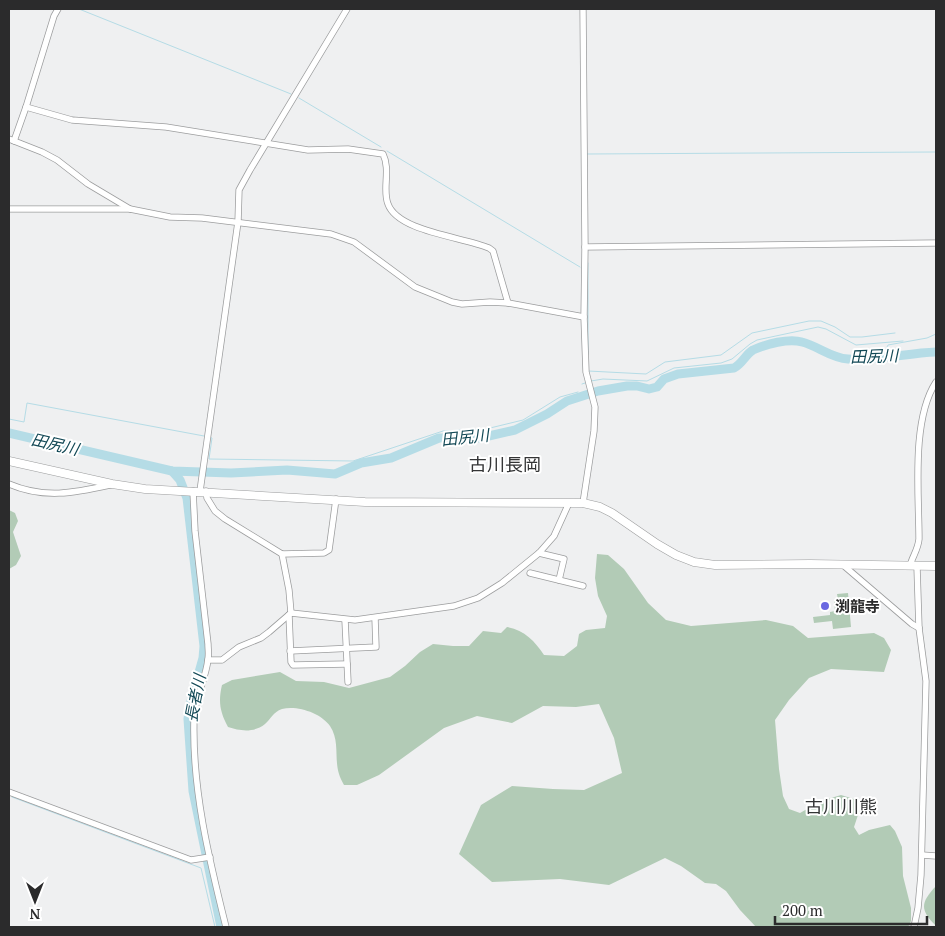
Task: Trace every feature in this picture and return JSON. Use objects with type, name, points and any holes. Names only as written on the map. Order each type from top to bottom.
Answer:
[{"type":"street","points":[[58,9],[54,16],[26,107],[11,140],[57,160],[88,184],[130,209]]},
{"type":"street","points":[[226,927],[207,858],[197,790],[195,704],[208,660],[195,531],[194,491],[201,478],[238,222],[239,190],[347,9]]},
{"type":"street","points":[[583,9],[584,317],[586,372],[595,407],[594,431],[583,503]]},
{"type":"street","points":[[26,107],[72,120],[166,126],[308,150],[348,149],[383,154],[388,180],[386,197],[391,211],[415,226],[489,248],[493,251],[508,303]]},
{"type":"street","points":[[9,209],[130,209],[170,217],[202,218],[331,234],[354,242],[415,287],[452,302],[462,304],[508,303],[584,317]]},
{"type":"street","points":[[585,247],[936,243]]},
{"type":"street","points":[[916,927],[922,855],[926,681],[911,560],[919,546],[920,540],[919,435],[927,401],[936,382]]},
{"type":"street","points":[[9,461],[112,484],[194,491],[393,502],[583,503],[600,507],[612,513],[676,555],[694,562],[715,566],[936,566]]},
{"type":"street","points":[[9,484],[30,492],[55,494],[112,484]]},
{"type":"street","points":[[194,491],[207,498],[215,511],[225,519],[282,554],[324,553],[329,550],[336,500]]},
{"type":"street","points":[[208,660],[222,660],[239,647],[260,638],[290,614],[345,620],[375,618],[454,606],[473,600],[502,583],[539,552],[554,536],[569,503]]},
{"type":"street","points":[[539,552],[564,558],[559,580]]},
{"type":"street","points":[[282,554],[290,590],[291,662],[295,666],[347,664]]},
{"type":"street","points":[[842,565],[912,624],[920,628]]},
{"type":"street","points":[[530,573],[582,586]]},
{"type":"street","points":[[290,651],[376,647],[375,618]]},
{"type":"street","points":[[345,620],[348,682]]},
{"type":"street","points":[[9,792],[191,860],[207,858]]},
{"type":"street","points":[[922,855],[936,856]]},
{"type":"green space","points":[[9,510],[15,513],[18,521],[13,532],[21,556],[16,565],[9,569]]},
{"type":"green space","points":[[597,554],[608,555],[624,569],[648,603],[666,620],[691,626],[766,620],[793,626],[808,638],[874,633],[884,638],[891,650],[884,672],[831,669],[809,678],[789,700],[775,720],[779,769],[783,796],[789,809],[800,813],[821,801],[841,795],[854,799],[859,812],[854,827],[859,835],[869,830],[890,825],[895,831],[902,847],[903,876],[911,908],[911,921],[908,927],[756,927],[726,891],[716,884],[705,883],[681,866],[665,858],[609,885],[560,879],[492,882],[459,854],[481,805],[512,786],[584,790],[622,773],[614,738],[599,704],[576,707],[543,706],[512,723],[477,716],[444,728],[379,775],[357,785],[344,785],[338,768],[333,732],[326,721],[315,714],[295,708],[282,709],[276,712],[261,727],[247,730],[228,727],[225,722],[220,707],[222,685],[232,680],[280,672],[296,681],[324,682],[349,688],[390,677],[420,652],[433,644],[469,646],[483,631],[501,633],[507,627],[513,628],[528,637],[544,655],[564,656],[577,646],[579,634],[586,630],[605,628],[607,616],[598,596],[595,578]]},
{"type":"green space","points":[[848,593],[851,627],[833,629],[832,621],[814,623],[813,617],[830,615],[830,612],[835,611],[834,601],[838,600],[837,594]]},
{"type":"green space","points":[[936,886],[936,926],[927,915],[924,906],[927,897]]},
{"type":"waterway","points":[[79,9],[291,94]]},
{"type":"waterway","points":[[299,98],[381,147]]},
{"type":"waterway","points":[[387,151],[580,267]]},
{"type":"waterway","points":[[587,154],[936,152]]},
{"type":"waterway","points":[[588,263],[588,354]]},
{"type":"waterway","points":[[588,371],[646,374],[665,362],[721,355],[752,333],[809,321],[821,321],[835,327],[850,337],[895,333]]},
{"type":"waterway","points":[[591,381],[603,379],[647,381],[674,368],[721,363],[732,359],[757,340],[818,327],[826,329],[856,345],[903,341]]},
{"type":"waterway","points":[[888,357],[886,349],[888,345],[927,338],[936,334]]},
{"type":"waterway","name":"田尻川","points":[[9,433],[172,471],[231,473],[287,470],[335,474],[361,463],[391,458],[439,438],[480,438],[515,430],[547,414],[567,401],[598,391],[627,386],[649,389],[657,387],[664,379],[678,374],[734,368],[753,350],[778,342],[802,342],[848,359],[870,359],[936,352]]},
{"type":"waterway","points":[[209,437],[212,438],[209,459],[353,461],[443,431],[486,429],[523,420],[560,397],[578,392]]},
{"type":"waterway","points":[[9,419],[24,422],[27,403],[204,436]]},
{"type":"waterway","name":"長者川","points":[[172,471],[180,480],[187,498],[204,646],[203,658],[188,719],[193,791],[221,927]]},
{"type":"waterway","points":[[12,797],[201,868],[215,927]]},
{"type":"place","name":"渕龍寺","points":[[825,606]]},
{"type":"district","name":"古川長岡","points":[[505,464]]},
{"type":"district","name":"古川川熊","points":[[841,806]]}]
